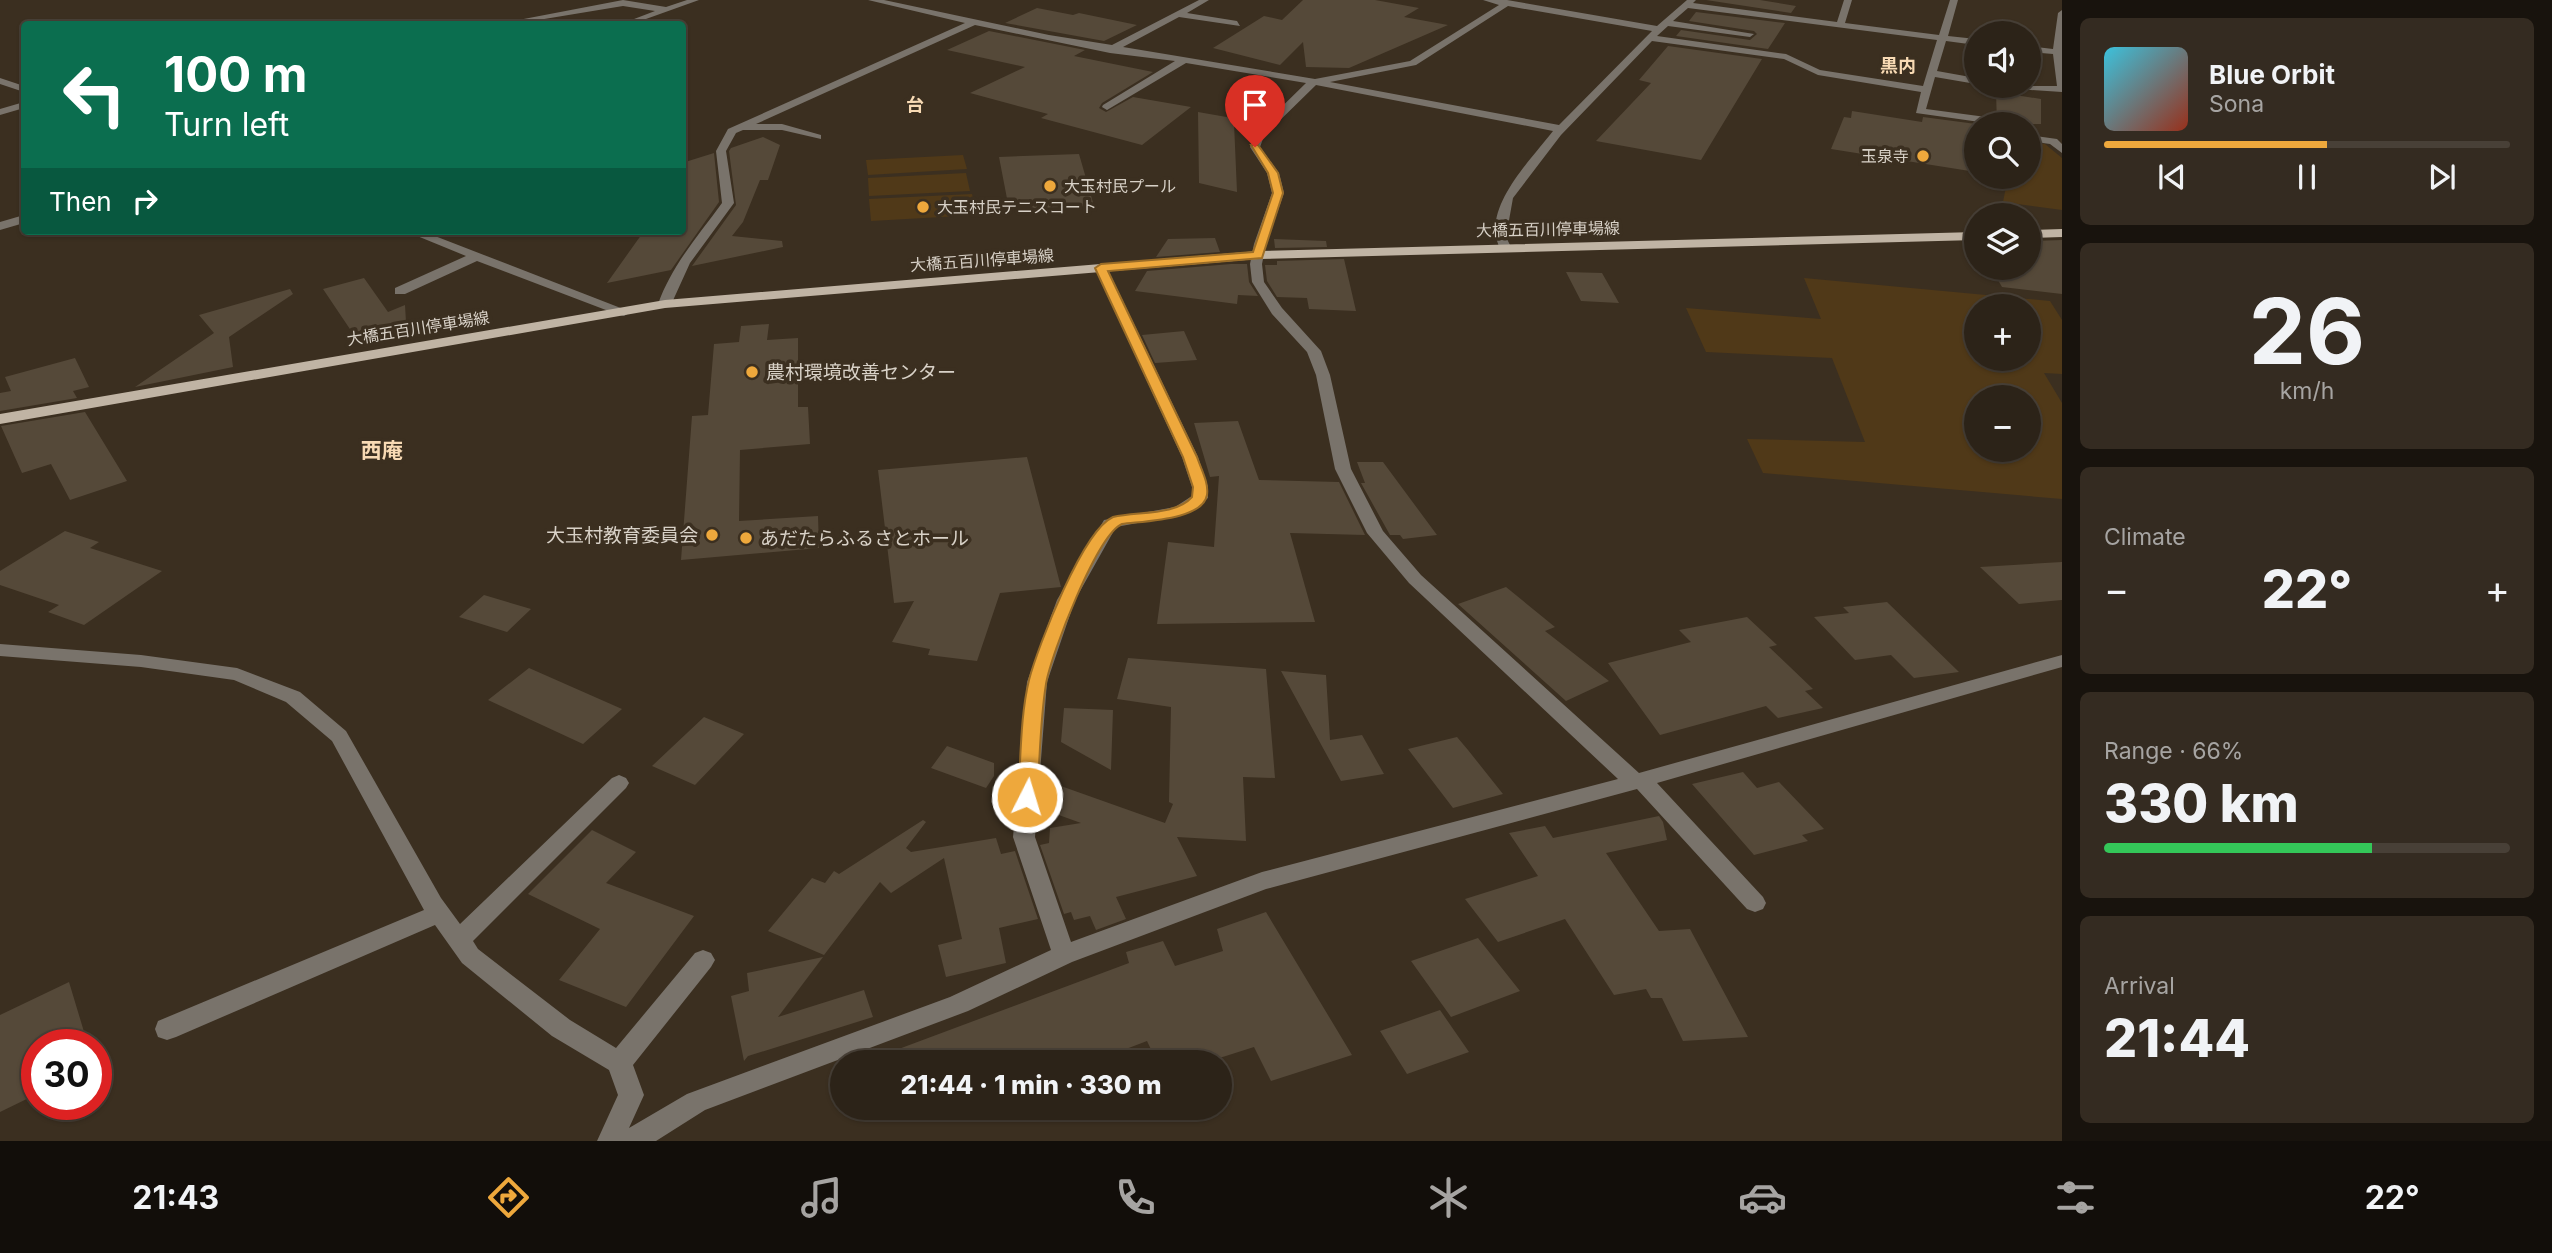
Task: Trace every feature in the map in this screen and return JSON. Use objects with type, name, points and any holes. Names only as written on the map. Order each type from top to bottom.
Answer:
[{"type":"main road","points":[[2041,234],[2062,233]]},
{"type":"main road","name":"大橋五百川停車場線","points":[[0,419],[665,304],[1258,255],[1964,236]]},
{"type":"street","points":[[634,21],[695,0]]},
{"type":"street","points":[[872,0],[1110,50],[1313,82],[1561,129]]},
{"type":"street","points":[[1110,50],[1205,0]]},
{"type":"street","points":[[1487,0],[1663,26],[1750,34]]},
{"type":"street","points":[[1840,23],[1848,0]]},
{"type":"street","points":[[1954,0],[1940,38],[1920,111],[1964,117]]},
{"type":"street","points":[[1505,247],[1500,237],[1507,198],[1561,129],[1689,2],[1964,41]]},
{"type":"street","points":[[519,21],[623,3],[667,10]]},
{"type":"street","points":[[1507,3],[1413,62],[1313,82],[1259,135],[1255,147],[1273,173],[1278,193],[1255,264],[1258,282],[1277,311],[1314,351],[1323,375],[1343,469],[1375,533],[1415,579],[1638,781],[1755,903]]},
{"type":"street","points":[[2041,87],[2062,88],[2057,52],[2062,13]]},
{"type":"street","points":[[1177,14],[1237,24]]},
{"type":"street","points":[[665,304],[683,261],[728,204],[721,151],[736,127],[974,22]]},
{"type":"street","points":[[1651,38],[1786,57],[1818,72],[1926,90]]},
{"type":"street","points":[[2041,50],[2057,52]]},
{"type":"street","points":[[1107,107],[1182,61]]},
{"type":"street","points":[[1931,73],[1964,79]]},
{"type":"street","points":[[0,81],[21,88]]},
{"type":"street","points":[[0,111],[21,106]]},
{"type":"street","points":[[736,127],[782,127],[817,137]]},
{"type":"street","points":[[2041,140],[2053,141],[2062,150]]},
{"type":"street","points":[[0,226],[21,220]]},
{"type":"street","points":[[422,235],[624,312]]},
{"type":"street","points":[[400,291],[477,256]]},
{"type":"street","points":[[1064,955],[1024,837],[1037,682],[1066,600],[1110,524],[1140,515],[1176,512],[1191,507],[1200,498],[1200,487],[1190,457],[1101,268]]},
{"type":"street","points":[[0,650],[141,661],[237,674],[293,697],[339,736],[440,913],[470,956],[561,1028],[619,1063],[631,1095],[610,1141]]},
{"type":"street","points":[[632,1141],[696,1102],[959,1004],[1064,955],[1262,881],[1638,781],[2062,661]]},
{"type":"street","points":[[458,940],[619,783]]},
{"type":"street","points":[[167,1029],[440,913]]},
{"type":"street","points":[[619,1063],[703,960]]},
{"type":"shaded area","points":[[2041,144],[2062,158],[2062,210],[2041,207],[2041,203],[2003,202],[2006,189],[2041,189]]},
{"type":"shaded area","name":"大玉村民テニスコート","points":[[963,155],[967,169],[868,175],[866,160]]},
{"type":"shaded area","name":"大玉村民テニスコート","points":[[966,173],[970,191],[869,196],[868,178]]},
{"type":"shaded area","name":"大玉村民テニスコート","points":[[972,194],[977,215],[871,221],[869,199]]},
{"type":"shaded area","points":[[1804,278],[1975,294],[1964,294],[1964,371],[2041,371],[2041,300],[2050,301],[2062,320],[2062,374],[2044,373],[2062,403],[2062,499],[1763,473],[1747,439],[1865,442],[1832,358],[1706,352],[1686,308],[1821,319]]},
{"type":"building","points":[[1303,0],[1375,0],[1419,8],[1404,17],[1448,25],[1349,68],[1306,67],[1303,42],[1280,65],[1213,48],[1264,16],[1282,20]]},
{"type":"building","points":[[1706,0],[1760,0],[1796,6],[1791,13]]},
{"type":"building","points":[[1037,8],[1073,15],[1079,13],[1137,25],[1104,41],[1005,23]]},
{"type":"building","points":[[1696,12],[1785,23],[1768,49],[1676,36],[1681,30],[1750,40],[1757,34],[1754,31],[1689,21]]},
{"type":"building","points":[[989,31],[1085,50],[1074,56],[1153,72],[1102,103],[1099,108],[1106,112],[1133,97],[1191,107],[1142,145],[1041,118],[1048,114],[970,93],[1025,67],[947,50]]},
{"type":"building","points":[[1668,46],[1762,59],[1701,160],[1596,141],[1651,83],[1639,80]]},
{"type":"building","points":[[1996,98],[2041,99],[2041,112],[1997,112]]},
{"type":"building","points":[[1852,111],[1922,122],[1923,117],[1964,122],[1964,170],[1831,149],[1844,117],[1851,118]]},
{"type":"building","points":[[1198,112],[1238,119],[1234,123],[1237,192],[1199,183]]},
{"type":"building","points":[[763,137],[780,145],[768,180],[760,180],[743,222],[732,236],[782,241],[783,247],[692,266],[736,205],[729,151]]},
{"type":"building","points":[[714,153],[719,202],[671,270],[607,283],[641,235],[686,235],[686,162]]},
{"type":"building","points":[[1079,154],[1094,206],[1009,209],[999,157]]},
{"type":"building","points":[[1215,238],[1220,252],[1156,257],[1168,239]]},
{"type":"building","points":[[1274,239],[1326,241],[1327,247],[1275,248]]},
{"type":"building","points":[[2062,240],[2062,294],[2002,287],[1998,280],[2041,280],[2041,241]]},
{"type":"building","points":[[1344,259],[1356,311],[1309,309],[1307,298],[1277,297],[1267,281],[1265,265],[1277,265],[1277,261]]},
{"type":"building","points":[[1247,264],[1249,282],[1258,296],[1238,295],[1237,304],[1135,291],[1147,271]]},
{"type":"building","points":[[1566,272],[1602,273],[1619,303],[1581,301]]},
{"type":"building","points":[[364,278],[388,312],[405,305],[407,339],[362,347],[323,289]]},
{"type":"building","points":[[290,289],[293,294],[229,337],[233,367],[135,387],[214,333],[199,315]]},
{"type":"building","points":[[769,324],[767,340],[798,338],[798,407],[808,407],[810,444],[740,450],[739,521],[818,516],[819,548],[681,560],[692,416],[708,415],[714,344],[739,342],[741,326]]},
{"type":"building","points":[[1184,331],[1197,360],[1155,363],[1142,335]]},
{"type":"building","points":[[75,358],[89,387],[73,391],[77,398],[0,411],[0,393],[11,391],[5,377]]},
{"type":"building","points":[[85,412],[127,481],[70,500],[51,464],[22,473],[1,426]]},
{"type":"building","points":[[1238,421],[1259,480],[1339,482],[1365,535],[1290,533],[1315,622],[1157,624],[1168,542],[1214,547],[1219,476],[1210,477],[1194,423]]},
{"type":"building","points":[[1027,457],[1061,587],[1000,593],[977,661],[928,655],[930,649],[892,642],[914,601],[894,603],[878,470]]},
{"type":"building","points":[[1357,462],[1383,462],[1437,535],[1403,539],[1400,535],[1390,535],[1361,483],[1365,483]]},
{"type":"building","points":[[65,531],[99,542],[90,548],[162,571],[84,625],[48,612],[59,605],[0,585],[0,571]]},
{"type":"building","points":[[2062,562],[2062,600],[2019,604],[1980,567]]},
{"type":"building","points":[[1506,587],[1555,627],[1545,631],[1609,681],[1566,701],[1458,604]]},
{"type":"building","points":[[484,595],[531,609],[507,632],[459,617]]},
{"type":"building","points":[[1887,602],[1959,672],[1914,678],[1891,655],[1855,660],[1814,617],[1849,613],[1843,607]]},
{"type":"building","points":[[1747,617],[1777,645],[1769,647],[1813,689],[1805,691],[1823,708],[1778,718],[1766,706],[1660,735],[1608,663],[1691,642],[1679,630]]},
{"type":"building","points":[[1128,658],[1266,669],[1275,778],[1243,777],[1246,841],[1177,837],[1197,876],[1116,897],[1126,919],[1096,930],[1090,916],[1074,920],[1071,912],[1064,914],[1040,845],[1049,843],[1050,828],[1081,823],[1056,814],[1058,785],[1165,823],[1173,804],[1169,802],[1171,707],[1117,699]]},
{"type":"building","points":[[529,668],[622,709],[583,744],[488,700]]},
{"type":"building","points":[[1281,671],[1326,675],[1330,740],[1362,735],[1384,774],[1341,781]]},
{"type":"building","points":[[1064,708],[1113,710],[1111,770],[1061,742]]},
{"type":"building","points":[[704,717],[744,734],[695,785],[652,766]]},
{"type":"building","points":[[1457,737],[1503,794],[1453,808],[1408,749]]},
{"type":"building","points":[[947,746],[994,763],[994,776],[986,788],[931,768]]},
{"type":"building","points":[[1743,772],[1757,788],[1779,782],[1824,829],[1802,835],[1808,841],[1754,855],[1692,784]]},
{"type":"building","points":[[1659,816],[1667,840],[1606,853],[1659,931],[1690,929],[1748,1037],[1683,1041],[1662,998],[1651,998],[1646,989],[1614,995],[1565,919],[1498,942],[1465,899],[1538,876],[1509,833],[1545,826],[1553,838]]},
{"type":"building","points":[[923,820],[926,822],[906,848],[911,852],[996,838],[1001,854],[1015,851],[1038,919],[999,928],[1006,963],[946,977],[938,945],[962,939],[944,858],[891,893],[880,882],[824,955],[768,931],[812,878],[825,883],[834,871],[839,874]]},
{"type":"building","points":[[592,830],[636,852],[606,883],[694,916],[626,1007],[559,980],[600,929],[528,894]]},
{"type":"building","points":[[1266,912],[1352,1055],[1271,1081],[1254,1047],[1232,1054],[1232,1050],[1151,1050],[1147,1041],[1123,1050],[896,1050],[1129,963],[1126,952],[1163,941],[1175,966],[1223,951],[1217,929]]},
{"type":"building","points":[[1478,938],[1520,991],[1451,1017],[1411,961]]},
{"type":"building","points":[[823,957],[778,1017],[864,990],[873,1017],[748,1056],[744,1061],[731,996],[749,991],[747,973]]},
{"type":"building","points":[[69,982],[83,1029],[21,1029],[21,1102],[0,1112],[0,1015]]},
{"type":"building","points":[[1440,1010],[1469,1052],[1407,1074],[1380,1031]]},
{"type":"place","name":"玉泉寺","points":[[1923,156]]},
{"type":"place","name":"大玉村民プール","points":[[1050,186]]},
{"type":"place","name":"大玉村民テニスコート","points":[[923,207]]},
{"type":"place","name":"農村環境改善センター","points":[[752,372]]},
{"type":"place","name":"大玉村教育委員会","points":[[712,535]]},
{"type":"place","name":"あだたらふるさとホール","points":[[746,538]]},
{"type":"district","name":"黒内","points":[[1898,65]]},
{"type":"district","name":"台","points":[[915,104]]},
{"type":"district","name":"西庵","points":[[382,450]]},
{"type":"route","points":[[1027,797],[1037,682],[1066,600],[1100,537],[1110,524],[1119,520],[1176,512],[1191,507],[1200,498],[1200,487],[1190,457],[1101,268],[1258,255],[1278,193],[1273,173],[1255,147]]}]
